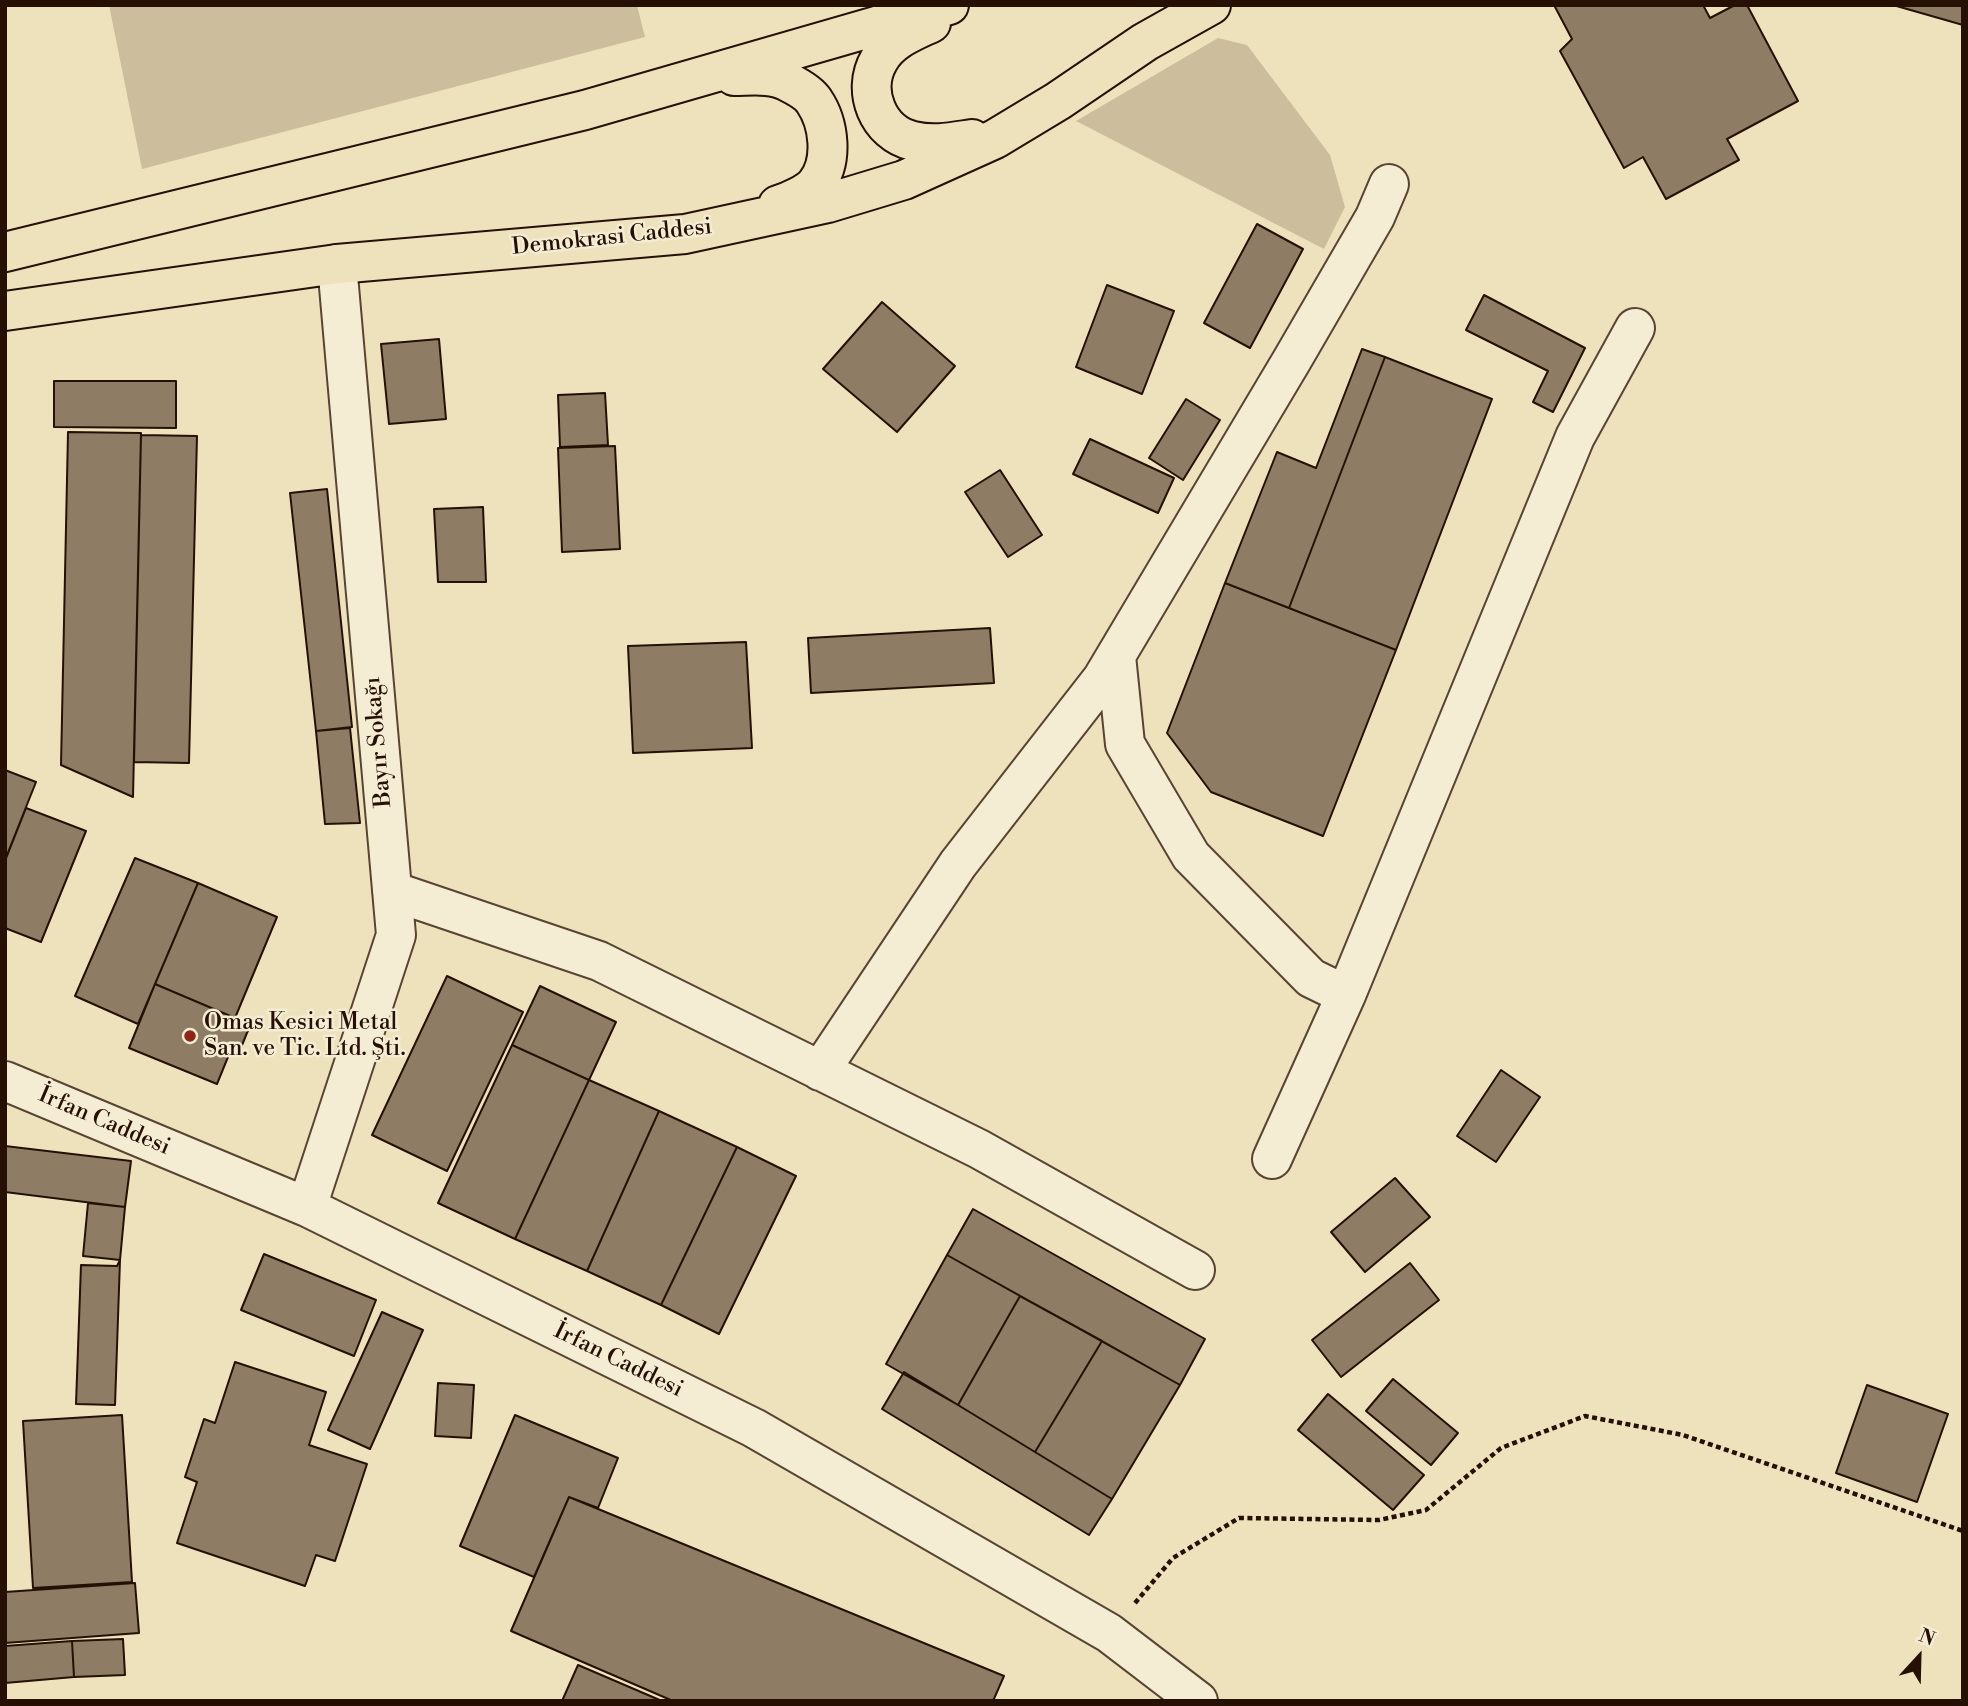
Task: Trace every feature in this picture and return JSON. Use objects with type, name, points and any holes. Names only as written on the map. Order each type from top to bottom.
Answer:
[{"type":"main road","points":[[5,252],[585,110],[949,5]]},
{"type":"main road","points":[[971,5],[900,37],[879,60],[871,85],[874,109],[889,128],[911,141],[940,144],[972,139],[1058,101]]},
{"type":"main road","name":"Demokrasi Caddesi","points":[[5,311],[337,264],[685,234],[828,204],[904,180],[995,139],[1058,101],[1145,42],[1211,5]]},
{"type":"main road","points":[[680,83],[727,76],[764,76],[786,80],[813,98],[824,119],[828,143],[824,167],[815,185],[785,203],[685,234]]},
{"type":"street","points":[[820,1071],[958,864],[1102,679],[1375,217],[1389,184]]},
{"type":"street","name":"Bayır Sokağı","points":[[307,1207],[396,935],[337,264]]},
{"type":"street","points":[[1272,1159],[1346,995],[1575,437],[1635,328]]},
{"type":"street","points":[[1116,656],[1125,744],[1191,856],[1311,978],[1346,995]]},
{"type":"street","points":[[392,891],[599,961],[979,1149],[1195,1270]]},
{"type":"street","name":"İrfan Caddesi","points":[[5,1081],[307,1207],[754,1429],[1109,1633],[1198,1701]]},
{"type":"path","points":[[1109,1633],[1173,1558],[1239,1518],[1379,1520],[1426,1510],[1501,1448],[1585,1416],[1683,1435],[1963,1531]]},
{"type":"shaded area","points":[[109,5],[637,5],[645,37],[142,169]]},
{"type":"shaded area","points":[[1218,38],[1247,45],[1330,155],[1345,207],[1324,249],[1076,121]]},
{"type":"building","points":[[1554,5],[1703,5],[1710,18],[1735,5],[1747,5],[1798,101],[1727,139],[1739,160],[1666,199],[1643,157],[1624,168],[1560,51],[1572,39]]},
{"type":"building","points":[[1893,5],[1963,5],[1963,25]]},
{"type":"building","points":[[1257,224],[1303,249],[1250,348],[1204,323]]},
{"type":"building","points":[[1107,285],[1174,311],[1142,394],[1076,367]]},
{"type":"building","points":[[1484,295],[1585,348],[1553,412],[1533,402],[1548,371],[1466,330]]},
{"type":"building","points":[[882,302],[955,366],[897,432],[823,369]]},
{"type":"building","points":[[439,339],[446,419],[389,424],[381,344]]},
{"type":"building","points":[[1362,349],[1385,357],[1289,608],[1225,583],[1277,452],[1316,468]]},
{"type":"building","points":[[1385,357],[1492,399],[1396,650],[1289,608]]},
{"type":"building","points":[[54,381],[176,381],[176,428],[54,427]]},
{"type":"building","points":[[605,393],[608,445],[560,447],[558,395]]},
{"type":"building","points":[[1186,399],[1220,420],[1183,480],[1149,458]]},
{"type":"building","points":[[68,432],[141,433],[133,797],[61,765]]},
{"type":"building","points":[[141,435],[197,436],[189,763],[134,762]]},
{"type":"building","points":[[1090,439],[1174,478],[1158,513],[1073,474]]},
{"type":"building","points":[[615,446],[620,549],[562,552],[558,448]]},
{"type":"building","points":[[1000,470],[1042,535],[1008,557],[965,492]]},
{"type":"building","points":[[327,489],[352,727],[316,731],[290,493]]},
{"type":"building","points":[[483,507],[486,582],[438,582],[434,509]]},
{"type":"building","points":[[1225,583],[1396,650],[1323,836],[1211,792],[1167,733]]},
{"type":"building","points":[[990,628],[994,683],[811,693],[808,638]]},
{"type":"building","points":[[746,642],[752,748],[633,753],[628,646]]},
{"type":"building","points":[[350,728],[360,823],[325,824],[316,731]]},
{"type":"building","points":[[5,770],[36,782],[5,860]]},
{"type":"building","points":[[26,808],[86,831],[41,942],[5,928],[5,861]]},
{"type":"building","points":[[135,858],[198,883],[138,1024],[75,996]]},
{"type":"building","points":[[198,883],[277,917],[235,1018],[155,984]]},
{"type":"building","points":[[447,976],[523,1012],[447,1171],[372,1135]]},
{"type":"building","name":"Omas Kesici Metal San. ve Tic. Ltd. Şti.","points":[[155,984],[251,1023],[238,1055],[230,1052],[217,1084],[129,1048]]},
{"type":"building","points":[[540,986],[616,1022],[589,1080],[512,1045]]},
{"type":"building","points":[[512,1045],[589,1080],[515,1239],[438,1203]]},
{"type":"building","points":[[1501,1070],[1540,1097],[1496,1162],[1457,1136]]},
{"type":"building","points":[[589,1080],[659,1111],[587,1271],[515,1239]]},
{"type":"building","points":[[659,1111],[737,1147],[661,1305],[587,1271]]},
{"type":"building","points":[[5,1146],[131,1161],[125,1207],[5,1192]]},
{"type":"building","points":[[737,1147],[796,1176],[719,1334],[661,1305]]},
{"type":"building","points":[[1395,1178],[1430,1217],[1365,1272],[1331,1232]]},
{"type":"building","points":[[88,1203],[125,1207],[120,1260],[83,1256]]},
{"type":"building","points":[[973,1209],[1205,1339],[1180,1385],[947,1255]]},
{"type":"building","points":[[264,1254],[376,1300],[354,1356],[241,1310]]},
{"type":"building","points":[[947,1255],[1020,1296],[958,1405],[886,1364]]},
{"type":"building","points":[[120,1260],[115,1405],[76,1404],[81,1265],[117,1266]]},
{"type":"building","points":[[1410,1263],[1439,1300],[1341,1377],[1312,1340]]},
{"type":"building","points":[[1020,1296],[1102,1341],[1035,1452],[958,1405]]},
{"type":"building","points":[[382,1312],[423,1330],[370,1449],[328,1430]]},
{"type":"building","points":[[1102,1341],[1180,1385],[1112,1499],[1035,1452]]},
{"type":"building","points":[[235,1362],[326,1392],[309,1445],[367,1464],[335,1561],[316,1555],[305,1586],[177,1543],[197,1482],[185,1477],[204,1419],[215,1423]]},
{"type":"building","points":[[904,1372],[1112,1499],[1089,1535],[882,1409]]},
{"type":"building","points":[[1393,1379],[1458,1433],[1431,1465],[1366,1411]]},
{"type":"building","points":[[438,1383],[474,1385],[471,1438],[435,1436]]},
{"type":"building","points":[[1867,1385],[1948,1414],[1917,1502],[1836,1473]]},
{"type":"building","points":[[1328,1394],[1424,1475],[1393,1510],[1298,1430]]},
{"type":"building","points":[[122,1415],[132,1582],[33,1588],[23,1421]]},
{"type":"building","points":[[515,1415],[618,1458],[598,1508],[569,1497],[534,1577],[460,1546]]},
{"type":"building","points":[[569,1497],[1004,1676],[993,1701],[673,1701],[511,1631]]},
{"type":"building","points":[[135,1583],[139,1633],[5,1643],[5,1592]]},
{"type":"building","points":[[123,1639],[125,1675],[74,1677],[72,1641]]},
{"type":"building","points":[[72,1641],[74,1677],[5,1683],[5,1646]]},
{"type":"building","points":[[578,1665],[662,1701],[562,1701]]},
{"type":"place","name":"Omas Kesici Metal San. ve Tic. Ltd. Şti.","points":[[190,1036]]}]
